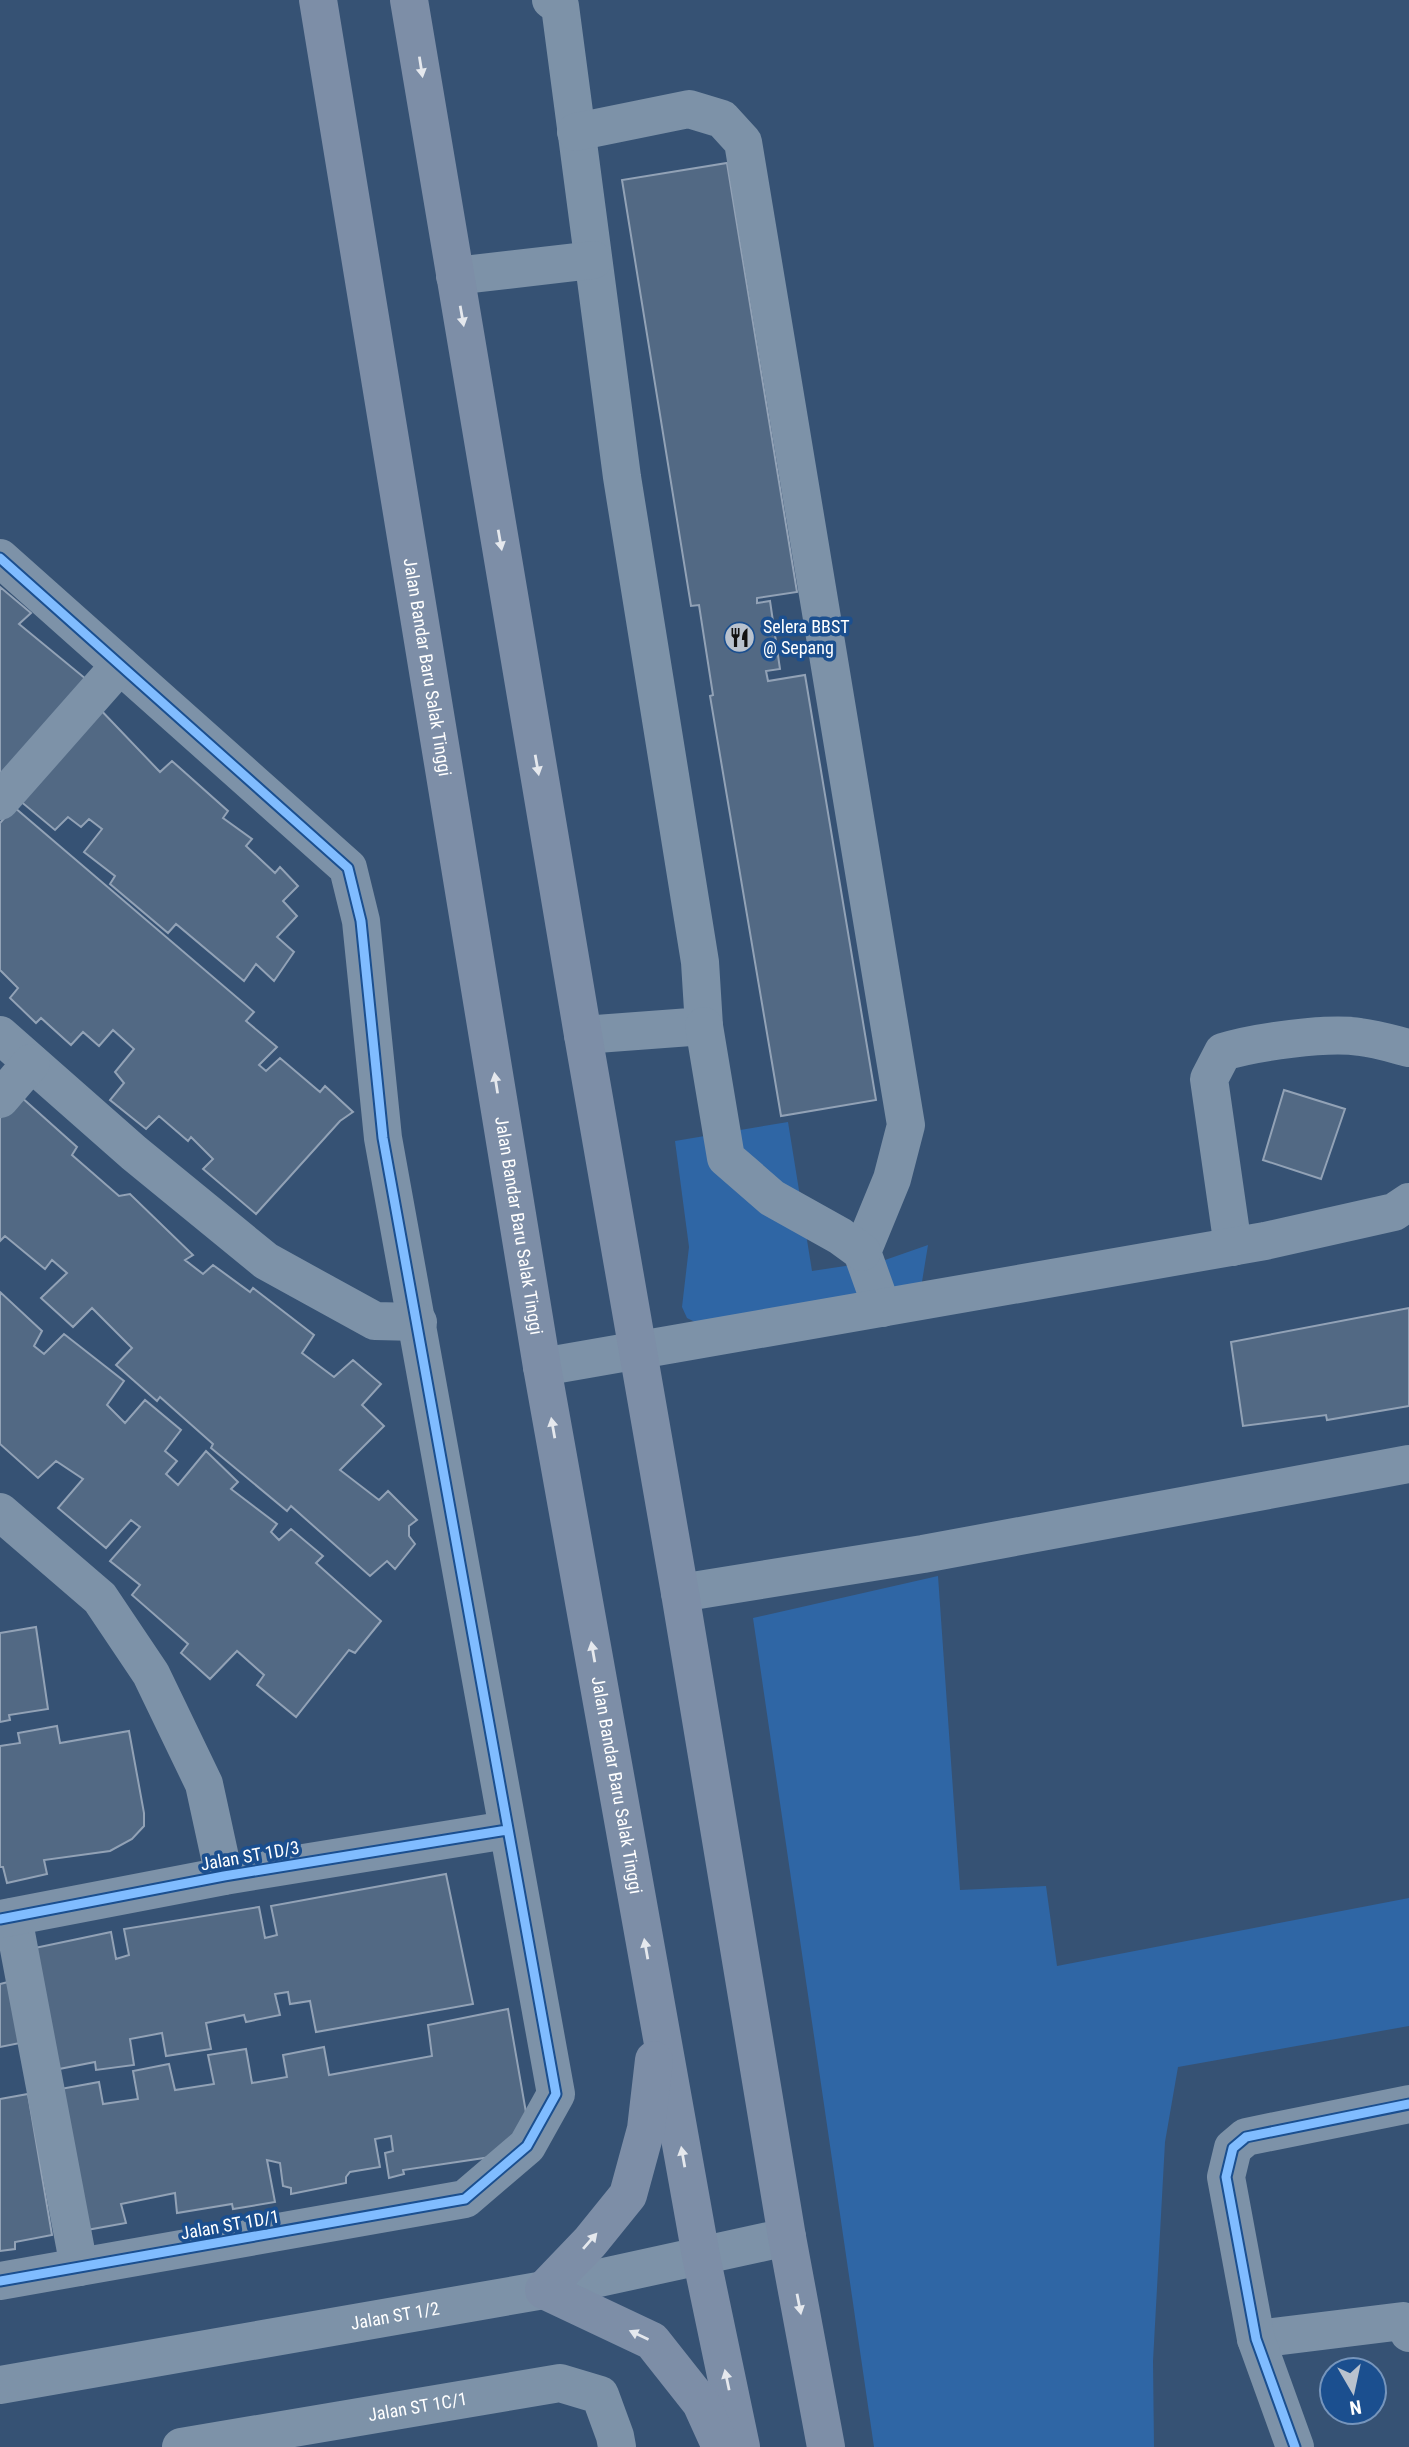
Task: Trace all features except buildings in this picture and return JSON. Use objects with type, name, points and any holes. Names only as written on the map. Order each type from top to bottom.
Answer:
[{"type":"main road","name":"Jalan Bandar Baru Salak Tinggi","points":[[318,0],[542,1367],[701,2256],[741,2447]]},
{"type":"main road","points":[[409,0],[787,2237],[826,2447]]},
{"type":"main road","points":[[658,2016],[646,2129],[628,2195],[590,2242],[544,2290],[652,2341],[701,2403],[721,2447]]},
{"type":"street","points":[[564,2],[576,132],[622,477],[700,962],[704,1026],[726,1158],[772,1198],[840,1236],[862,1252],[882,1308]]},
{"type":"street","points":[[576,132],[690,108],[722,119],[743,142],[906,1125],[892,1179],[862,1252]]},
{"type":"street","points":[[455,276],[593,260]]},
{"type":"street","points":[[0,558],[348,869],[361,921],[383,1139],[418,1322],[507,1830]]},
{"type":"street","points":[[0,801],[120,665]]},
{"type":"street","points":[[583,1035],[704,1026]]},
{"type":"street","points":[[0,1035],[134,1153],[266,1261],[375,1321],[418,1322]]},
{"type":"street","points":[[1233,1247],[1209,1079],[1223,1052],[1303,1038],[1358,1037],[1409,1048]]},
{"type":"street","points":[[0,1100],[31,1063]]},
{"type":"street","points":[[542,1367],[1233,1247],[1394,1212],[1409,1202]]},
{"type":"street","points":[[680,1593],[923,1554],[1409,1464]]},
{"type":"street","points":[[0,1512],[100,1598],[151,1674],[204,1784],[224,1876]]},
{"type":"street","name":"Jalan ST 1D/3","points":[[6,1918],[224,1876],[507,1830]]},
{"type":"street","name":"Jalan ST 1D/1","points":[[0,2281],[465,2199],[527,2146],[556,2094],[507,1830]]},
{"type":"street","points":[[6,1918],[79,2267]]},
{"type":"street","points":[[1295,2447],[1256,2339],[1226,2177],[1233,2148],[1246,2137],[1409,2105]]},
{"type":"street","name":"Jalan ST 1/2","points":[[0,2385],[544,2290],[787,2237]]},
{"type":"street","points":[[1256,2339],[1403,2321],[1409,2333]]},
{"type":"street","name":"Jalan ST 1C/1","points":[[181,2447],[560,2383],[600,2395],[617,2447]]},
{"type":"shaded area","points":[[788,1122],[812,1271],[885,1260],[928,1245],[921,1288],[701,1325],[687,1318],[682,1307],[689,1247],[675,1141]]},
{"type":"shaded area","points":[[938,1576],[960,1890],[1046,1886],[1057,1966],[1409,1898],[1409,2026],[1178,2067],[1165,2142],[1153,2361],[1154,2447],[874,2447],[753,1618]]},
{"type":"cycle path","points":[[0,558],[348,868],[361,921],[383,1138],[556,2094],[527,2146],[465,2199],[0,2281]]},
{"type":"cycle path","points":[[0,1919],[224,1876],[507,1830]]},
{"type":"cycle path","points":[[1295,2447],[1256,2339],[1226,2177],[1233,2148],[1246,2137],[1409,2104]]},
{"type":"place","name":"Selera BBST @ Sepang","points":[[740,637]]}]
